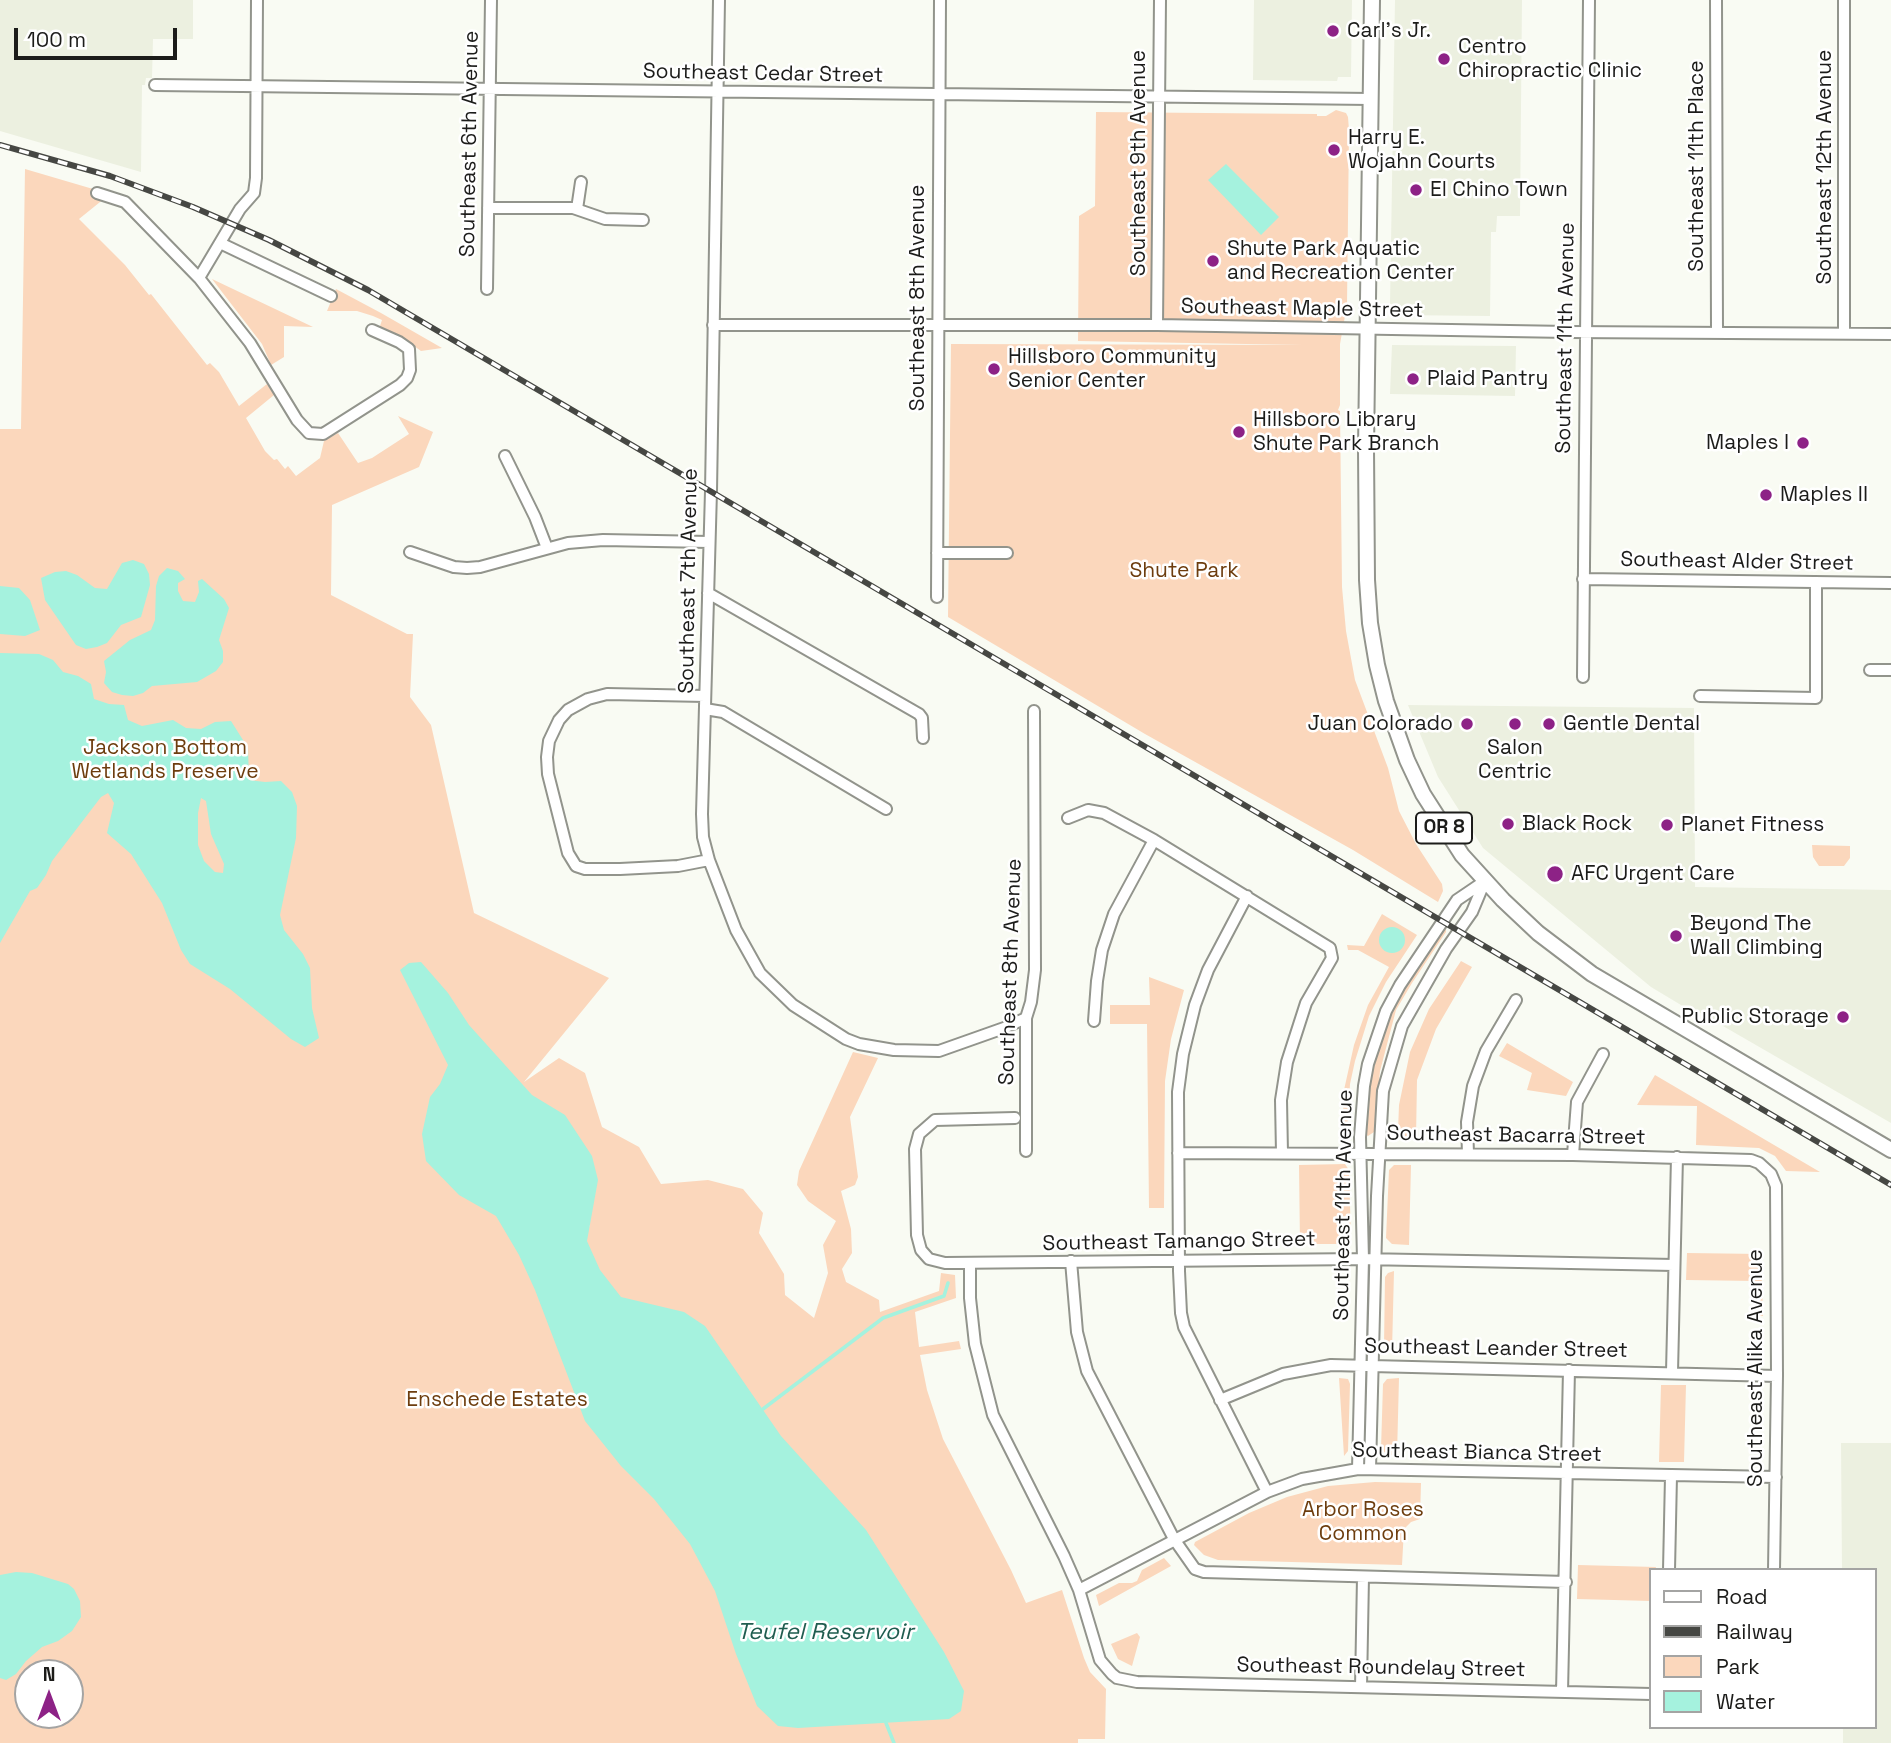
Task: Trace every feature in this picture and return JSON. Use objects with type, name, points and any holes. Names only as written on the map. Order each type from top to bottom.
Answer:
[{"type":"main road","name":"OR 8","points":[[1372,0],[1367,580],[1377,665],[1398,739],[1422,792],[1462,855],[1538,933],[1592,974],[1891,1150]]},
{"type":"street","points":[[199,278],[240,209],[254,193],[257,0]]},
{"type":"street","name":"Southeast 6th Avenue","points":[[487,289],[491,0]]},
{"type":"street","name":"Southeast 7th Avenue","points":[[719,0],[702,814],[709,860],[736,930],[752,962],[771,985],[813,1020],[846,1039],[876,1048],[926,1052],[948,1048],[1026,1018]]},
{"type":"street","name":"Southeast 8th Avenue","points":[[937,597],[940,0]]},
{"type":"street","name":"Southeast 9th Avenue","points":[[1157,325],[1160,0]]},
{"type":"street","name":"Southeast 11th Avenue","points":[[1583,677],[1589,0]]},
{"type":"street","name":"Southeast 11th Place","points":[[1716,0],[1717,332]]},
{"type":"street","name":"Southeast 12th Avenue","points":[[1844,0],[1844,333]]},
{"type":"street","name":"Southeast Cedar Street","points":[[155,85],[1371,99]]},
{"type":"street","points":[[577,209],[581,183]]},
{"type":"street","points":[[97,193],[125,202],[199,278],[250,343],[309,433],[323,434],[407,378],[410,370],[409,349],[372,330]]},
{"type":"street","points":[[488,208],[577,209],[605,219],[643,220]]},
{"type":"street","points":[[220,243],[331,296]]},
{"type":"street","name":"Southeast Maple Street","points":[[713,325],[1157,325],[1891,334]]},
{"type":"street","points":[[505,456],[536,517],[547,548]]},
{"type":"street","points":[[410,552],[454,567],[467,568],[480,567],[568,543],[603,540],[709,542]]},
{"type":"street","points":[[937,553],[1007,553]]},
{"type":"street","name":"Southeast Alder Street","points":[[1583,579],[1891,583]]},
{"type":"street","points":[[1700,695],[1816,698],[1816,582]]},
{"type":"street","points":[[708,593],[919,713],[922,718],[923,738]]},
{"type":"street","points":[[1870,670],[1891,670]]},
{"type":"street","points":[[705,695],[607,694],[587,699],[568,710],[559,720],[547,757],[548,774],[568,853],[576,866],[585,869],[621,869],[678,866],[709,860]]},
{"type":"street","points":[[705,709],[723,712],[886,809]]},
{"type":"street","name":"Southeast 8th Avenue","points":[[1026,1151],[1026,1018],[1035,970],[1034,711]]},
{"type":"street","points":[[1068,817],[1088,810],[1104,813],[1154,840],[1330,948],[1332,958],[1306,1003],[1287,1062],[1281,1100],[1282,1153]]},
{"type":"street","points":[[1094,1021],[1102,950],[1114,914],[1154,840]]},
{"type":"street","name":"Southeast 11th Avenue","points":[[1358,1469],[1363,1259],[1360,1153],[1364,1086],[1376,1038],[1400,985],[1457,900],[1485,881]]},
{"type":"street","name":"Southeast 11th Avenue","points":[[1370,1469],[1375,1259],[1384,1091],[1402,1026],[1446,949],[1472,912],[1485,881]]},
{"type":"street","points":[[1247,896],[1208,970],[1195,1005],[1183,1054],[1178,1092],[1179,1260],[1184,1327],[1267,1492]]},
{"type":"street","points":[[1468,1154],[1467,1122],[1473,1086],[1486,1051],[1516,999]]},
{"type":"street","points":[[1573,1155],[1577,1102],[1603,1054]]},
{"type":"street","name":"Southeast Tamango Street","points":[[1015,1118],[940,1120],[926,1126],[919,1133],[916,1142],[917,1235],[920,1250],[929,1259],[970,1264],[1375,1259],[1674,1265]]},
{"type":"street","name":"Southeast Bacarra Street","points":[[1178,1153],[1677,1157],[1751,1160],[1767,1168]]},
{"type":"street","points":[[1672,1372],[1677,1157]]},
{"type":"street","name":"Southeast Alika Avenue","points":[[1767,1168],[1776,1186],[1774,1568]]},
{"type":"street","points":[[1071,1262],[1077,1332],[1087,1371],[1174,1539],[1195,1569],[1204,1572],[1566,1582]]},
{"type":"street","points":[[970,1264],[970,1298],[975,1344],[993,1415],[1079,1590]]},
{"type":"street","name":"Southeast Leander Street","points":[[1220,1400],[1265,1380],[1331,1365],[1777,1376]]},
{"type":"street","points":[[1562,1692],[1569,1370]]},
{"type":"street","name":"Southeast Bianca Street","points":[[1079,1590],[1267,1492],[1303,1479],[1358,1469],[1776,1477]]},
{"type":"street","points":[[1669,1568],[1671,1476]]},
{"type":"street","points":[[1361,1687],[1363,1577]]},
{"type":"street","name":"Southeast Roundelay Street","points":[[1079,1590],[1100,1660],[1118,1678],[1137,1682],[1650,1694]]},
{"type":"shaded area","points":[[0,0],[193,0],[193,39],[153,39],[152,78],[146,78],[145,85],[142,85],[141,172],[0,131]]},
{"type":"shaded area","points":[[1254,0],[1352,0],[1351,77],[1338,77],[1337,81],[1253,80]]},
{"type":"shaded area","points":[[1395,0],[1522,0],[1520,216],[1497,216],[1496,232],[1491,232],[1490,316],[1396,315],[1390,304]]},
{"type":"shaded area","points":[[1392,345],[1516,346],[1515,396],[1390,394]]},
{"type":"shaded area","points":[[1408,705],[1694,708],[1695,887],[1891,890],[1891,1123],[1651,987],[1483,848],[1438,777]]},
{"type":"shaded area","points":[[1841,1443],[1891,1443],[1891,1743],[1843,1743],[1843,1729],[1877,1729],[1877,1568],[1842,1568]]},
{"type":"green space","name":"Shute Park","points":[[1336,110],[1346,113],[1349,130],[1347,305],[1340,344],[1338,410],[1342,587],[1346,631],[1355,680],[1388,768],[1399,811],[1416,844],[1442,884],[1443,891],[1438,902],[1353,850],[1145,734],[948,617],[951,344],[1303,345],[1078,341],[1079,216],[1095,206],[1096,112],[1326,116]]},
{"type":"green space","name":"Jackson Bottom Wetlands Preserve","points":[[25,169],[110,194],[79,219],[125,265],[149,295],[151,294],[207,365],[210,363],[219,372],[239,406],[267,384],[274,395],[246,418],[265,451],[285,469],[288,466],[296,476],[320,458],[324,441],[338,433],[358,463],[372,458],[409,434],[398,416],[433,432],[419,467],[332,505],[331,595],[407,634],[413,634],[410,697],[431,725],[474,913],[609,978],[524,1082],[559,1058],[585,1073],[602,1127],[639,1147],[661,1184],[708,1180],[743,1189],[763,1213],[759,1233],[784,1274],[785,1295],[814,1318],[828,1273],[823,1245],[836,1221],[808,1201],[797,1185],[799,1171],[853,1052],[878,1058],[850,1117],[858,1177],[855,1185],[841,1191],[851,1229],[852,1253],[842,1269],[846,1282],[879,1300],[880,1312],[939,1291],[941,1273],[955,1275],[956,1298],[915,1312],[919,1347],[959,1341],[961,1349],[920,1355],[927,1390],[943,1439],[1026,1603],[1062,1590],[1090,1672],[1106,1689],[1105,1739],[1078,1739],[1078,1743],[0,1743],[0,429],[21,429]],"holes":[[[521,1084],[532,1096],[592,1207],[589,1228]]]},
{"type":"green space","points":[[212,279],[313,327],[284,326],[284,357],[271,365],[262,344]]},
{"type":"green space","points":[[336,289],[442,348],[421,351],[382,329],[382,320],[373,316],[357,311],[327,311]]},
{"type":"green space","points":[[1812,845],[1850,846],[1850,858],[1844,866],[1819,866],[1813,857]]},
{"type":"green space","points":[[1382,914],[1417,935],[1386,982],[1369,1016],[1355,1061],[1350,1084],[1347,1132],[1342,1137],[1344,1090],[1354,1045],[1368,1005],[1389,967],[1358,950],[1348,950],[1347,945],[1364,946]]},
{"type":"green space","points":[[1443,928],[1446,932],[1396,1010],[1380,1071],[1374,1132],[1368,1136],[1364,1133],[1370,1076],[1392,1005]]},
{"type":"green space","points":[[1461,961],[1472,967],[1436,1029],[1417,1080],[1416,1138],[1402,1137],[1398,1131],[1399,1105],[1410,1052],[1429,1009]]},
{"type":"green space","points":[[1149,977],[1184,990],[1171,1039],[1165,1081],[1164,1208],[1149,1208],[1147,1024],[1110,1024],[1110,1005],[1150,1005]]},
{"type":"green space","points":[[1507,1043],[1573,1082],[1566,1096],[1527,1090],[1532,1073],[1499,1056]]},
{"type":"green space","points":[[1655,1075],[1820,1172],[1786,1171],[1775,1156],[1759,1148],[1696,1145],[1697,1106],[1637,1105]]},
{"type":"green space","points":[[1345,1164],[1349,1170],[1351,1240],[1345,1244],[1300,1244],[1299,1165]]},
{"type":"green space","points":[[1394,1165],[1411,1165],[1409,1245],[1392,1244],[1386,1238],[1389,1170]]},
{"type":"green space","points":[[1687,1253],[1761,1254],[1763,1316],[1756,1316],[1756,1281],[1686,1280]]},
{"type":"green space","points":[[1394,1271],[1390,1351],[1384,1346],[1385,1277]]},
{"type":"green space","points":[[1339,1378],[1348,1379],[1350,1384],[1348,1451],[1344,1456]]},
{"type":"green space","points":[[1399,1378],[1397,1455],[1388,1455],[1381,1449],[1383,1384],[1387,1379]]},
{"type":"green space","points":[[1661,1385],[1686,1385],[1684,1462],[1659,1462]]},
{"type":"green space","name":"Arbor Roses Common","points":[[1375,1482],[1421,1483],[1420,1519],[1411,1522],[1404,1529],[1402,1565],[1218,1560],[1204,1555],[1194,1545],[1249,1513],[1287,1497],[1328,1486]]},
{"type":"green space","points":[[1164,1558],[1171,1566],[1099,1606],[1096,1595],[1119,1583],[1137,1581],[1142,1570]]},
{"type":"green space","points":[[1578,1565],[1656,1567],[1650,1568],[1650,1601],[1577,1599]]},
{"type":"green space","points":[[1137,1633],[1140,1637],[1132,1666],[1118,1659],[1111,1644]]},
{"type":"water","points":[[1226,164],[1279,217],[1261,235],[1208,180]]},
{"type":"water","points":[[133,560],[144,564],[149,574],[150,585],[141,617],[121,625],[107,643],[86,649],[76,645],[45,600],[41,578],[66,571],[77,575],[95,588],[107,589],[122,563]]},
{"type":"water","points":[[167,568],[178,571],[185,579],[178,583],[178,591],[183,601],[195,602],[199,592],[198,581],[202,579],[224,599],[229,608],[219,640],[223,662],[216,671],[197,682],[152,686],[133,696],[112,692],[104,683],[104,661],[130,640],[151,630],[155,620],[156,586],[159,576]]},
{"type":"water","points":[[0,586],[19,588],[30,600],[40,630],[25,636],[0,634]]},
{"type":"water","points":[[0,653],[39,654],[53,660],[63,672],[78,676],[91,684],[94,699],[124,705],[128,720],[142,726],[173,720],[186,728],[201,729],[215,722],[231,721],[248,748],[249,780],[281,781],[292,792],[297,806],[296,838],[280,915],[284,930],[303,954],[310,968],[312,1008],[319,1038],[305,1047],[291,1039],[230,989],[190,964],[181,950],[162,903],[131,854],[107,833],[114,803],[108,793],[101,797],[52,861],[37,888],[30,891],[0,943]],"holes":[[[201,798],[206,801],[211,834],[224,864],[223,873],[215,872],[204,861],[198,845]]]},
{"type":"water","points":[[1392,927],[1401,931],[1405,940],[1401,949],[1392,953],[1383,949],[1379,940],[1383,931]]},
{"type":"water","name":"Teufel Reservoir","points":[[421,962],[448,993],[469,1025],[532,1095],[565,1115],[592,1156],[598,1180],[587,1241],[600,1270],[621,1297],[684,1312],[705,1326],[781,1436],[866,1530],[944,1652],[964,1691],[961,1711],[949,1719],[798,1728],[778,1726],[757,1706],[715,1591],[690,1544],[585,1421],[535,1290],[519,1255],[496,1216],[459,1195],[426,1161],[422,1134],[430,1097],[440,1084],[448,1065],[400,970],[409,963]]},
{"type":"water","points":[[32,1573],[68,1584],[80,1601],[81,1617],[72,1631],[58,1641],[42,1647],[28,1659],[14,1659],[14,1675],[6,1680],[0,1678],[0,1575]]},
{"type":"waterway","points":[[763,1409],[883,1318],[944,1296],[948,1283]]},
{"type":"waterway","points":[[886,1723],[894,1743]]},
{"type":"railway","points":[[0,145],[110,176],[193,207],[269,240],[368,290],[1891,1185]]},
{"type":"place","name":"Carl's Jr.","points":[[1333,31]]},
{"type":"place","name":"Centro Chiropractic Clinic","points":[[1444,59]]},
{"type":"place","name":"Harry E. Wojahn Courts","points":[[1334,150]]},
{"type":"place","name":"El Chino Town","points":[[1416,190]]},
{"type":"place","name":"Shute Park Aquatic and Recreation Center","points":[[1213,261]]},
{"type":"place","name":"Hillsboro Community Senior Center","points":[[994,369]]},
{"type":"place","name":"Plaid Pantry","points":[[1413,379]]},
{"type":"place","name":"Hillsboro Library Shute Park Branch","points":[[1239,432]]},
{"type":"place","name":"Maples I","points":[[1803,443]]},
{"type":"place","name":"Maples II","points":[[1766,495]]},
{"type":"place","name":"Juan Colorado","points":[[1467,724]]},
{"type":"place","name":"Salon Centric","points":[[1515,724]]},
{"type":"place","name":"Gentle Dental","points":[[1549,724]]},
{"type":"place","name":"Black Rock","points":[[1508,824]]},
{"type":"place","name":"Planet Fitness","points":[[1667,825]]},
{"type":"place","name":"AFC Urgent Care","points":[[1555,874]]},
{"type":"place","name":"Beyond The Wall Climbing","points":[[1676,936]]},
{"type":"place","name":"Public Storage","points":[[1843,1017]]},
{"type":"park label","name":"Enschede Estates","points":[[497,1400]]}]
